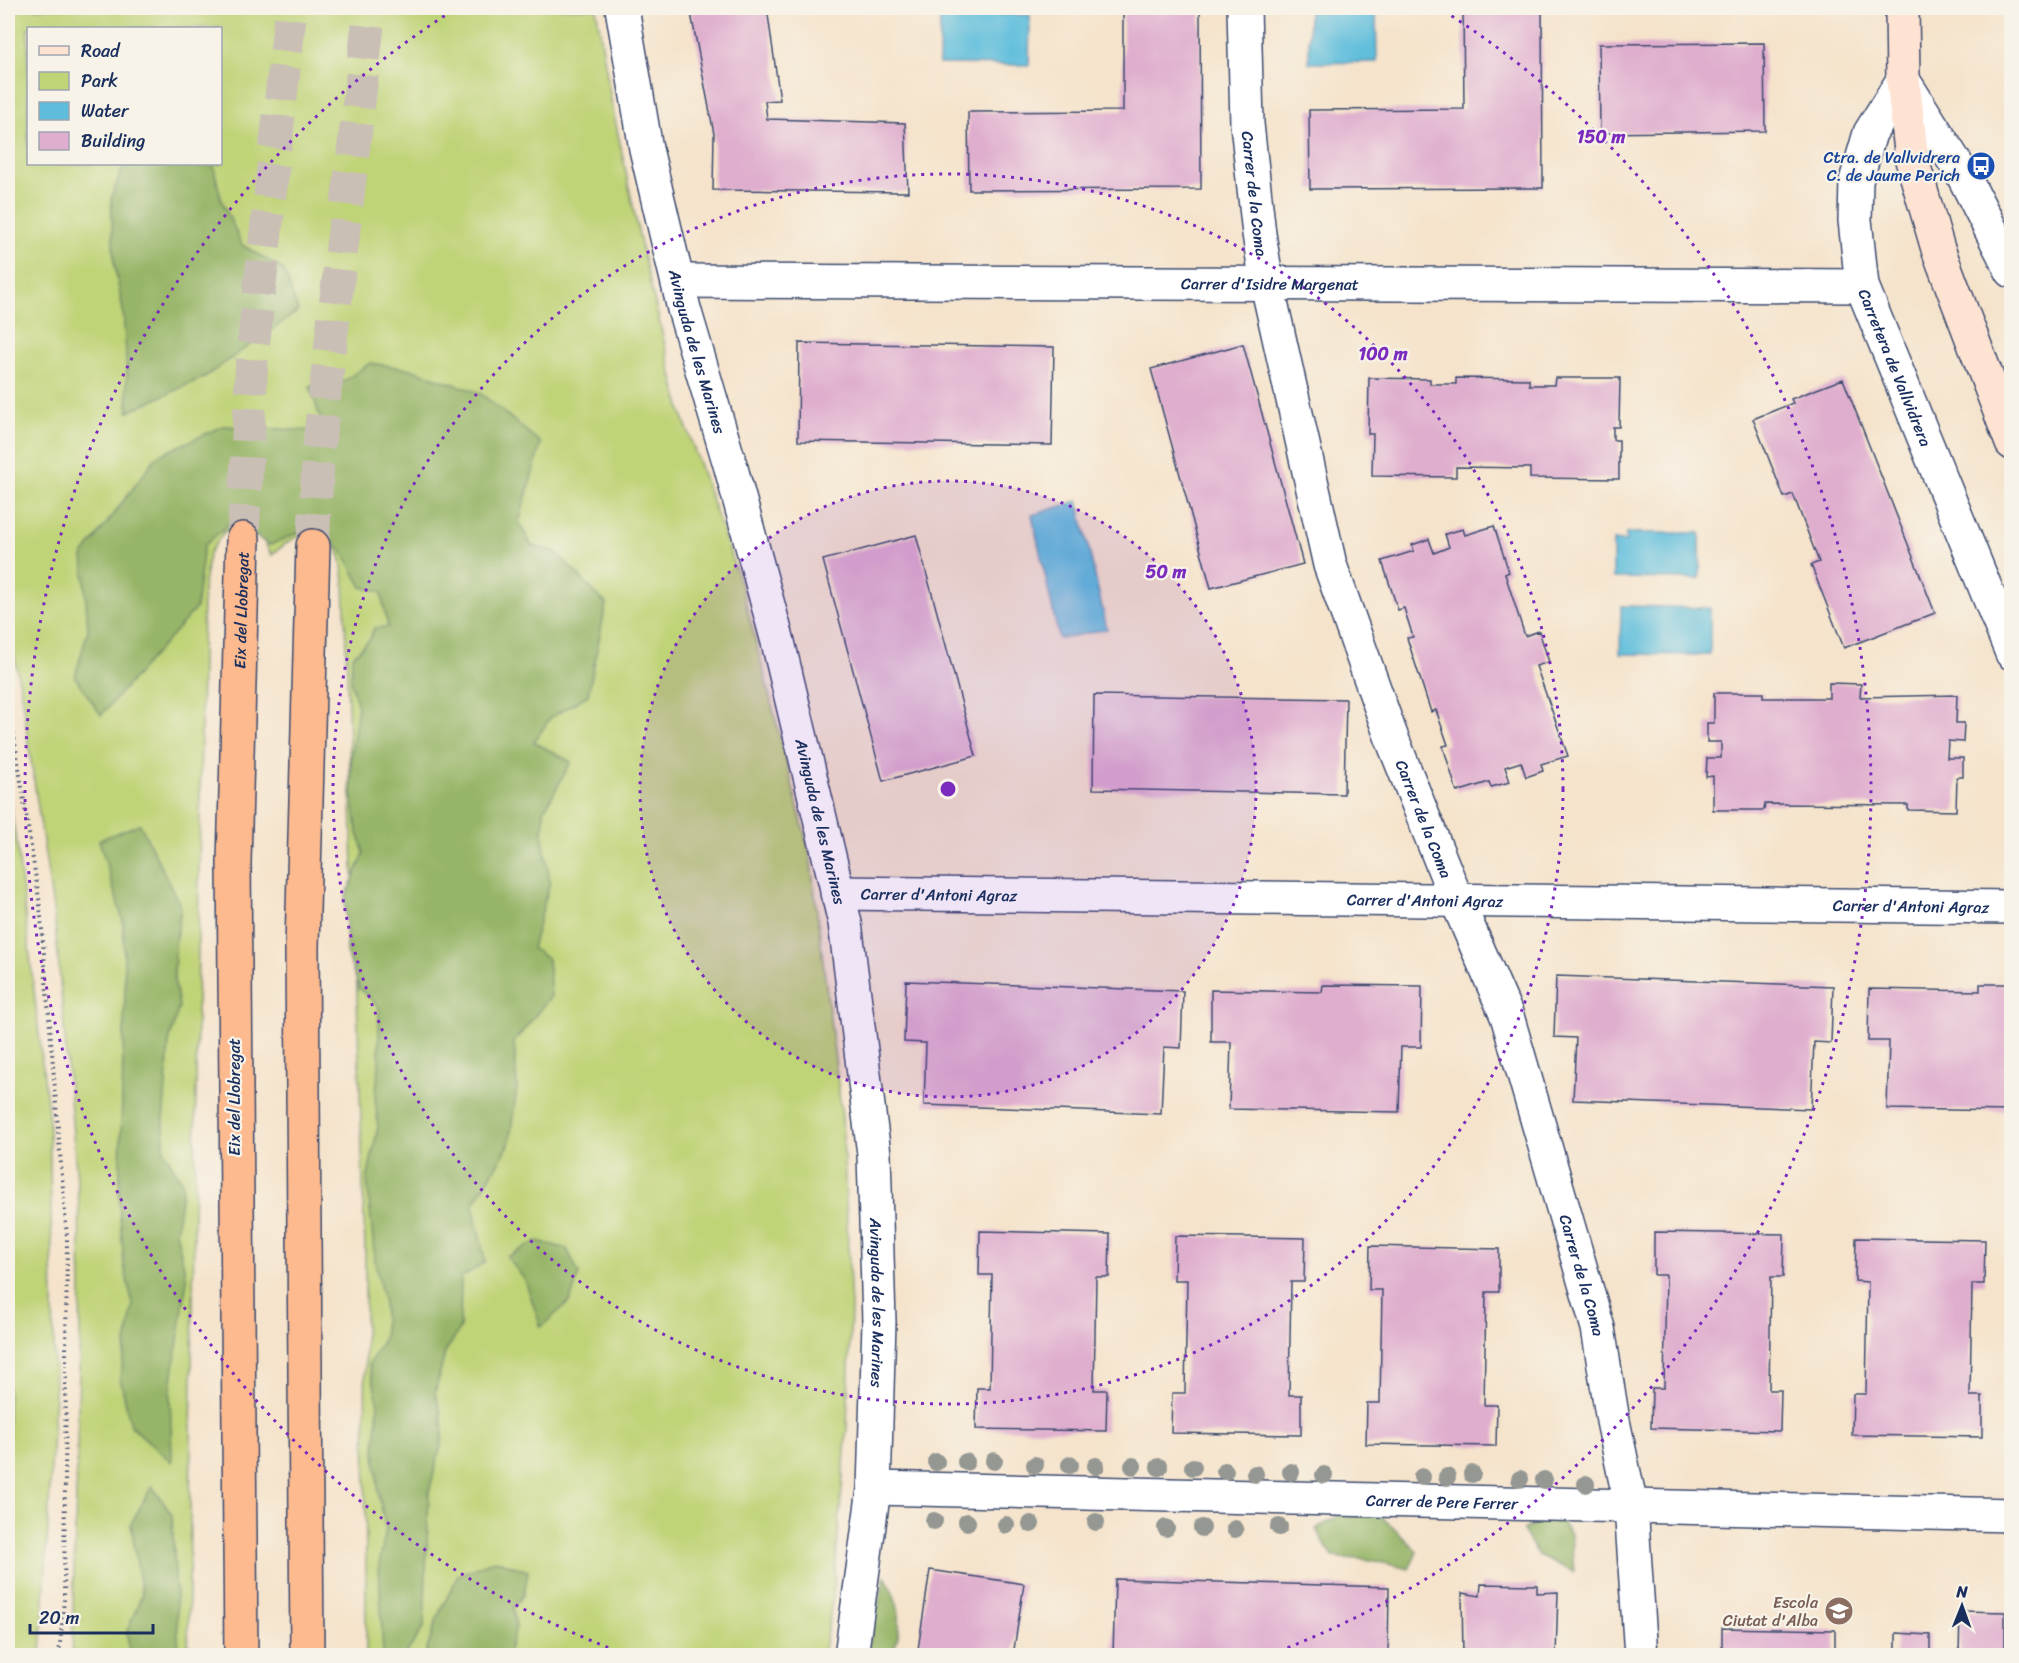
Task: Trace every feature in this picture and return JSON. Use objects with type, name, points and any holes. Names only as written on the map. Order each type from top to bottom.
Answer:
[{"type":"highway","name":"Eix del Llobregat","points":[[241,1656],[234,862],[243,539]]},
{"type":"highway","points":[[307,1656],[302,947],[313,546]]},
{"type":"main road","points":[[1902,8],[1903,80],[1912,160],[1938,249],[2012,443]]},
{"type":"street","name":"Avinguda de les Marines","points":[[622,8],[646,149],[678,281],[775,630],[845,923],[873,1154],[879,1322],[874,1488],[851,1656]]},
{"type":"street","name":"Carrer de la Coma","points":[[1244,8],[1247,124],[1267,284],[1330,565],[1391,736],[1457,901],[1508,1017],[1595,1317],[1632,1506],[1641,1656]]},
{"type":"street","points":[[1903,80],[1963,175],[2012,271]]},
{"type":"street","name":"Carretera de Vallvidrera","points":[[1903,80],[1870,133],[1856,182],[1855,220],[1862,286],[2012,653]]},
{"type":"street","name":"Carrer d'Isidre Margenat","points":[[678,281],[1862,286]]},
{"type":"street","name":"Carrer d'Antoni Agraz","points":[[837,893],[2012,907]]},
{"type":"street","name":"Carrer de Pere Ferrer","points":[[874,1488],[2012,1515]]},
{"type":"path","points":[[8,697],[40,905],[67,1238],[64,1600],[59,1656]]},
{"type":"green space","points":[[8,8],[596,8],[611,100],[642,250],[681,411],[742,588],[810,855],[842,1117],[851,1308],[847,1427],[833,1596],[823,1655],[366,1655],[365,1249],[344,581],[341,559],[334,544],[314,537],[301,536],[288,542],[272,555],[261,537],[249,527],[224,532],[209,553],[203,591],[188,1655],[72,1655],[81,1286],[79,1204],[55,922],[20,686],[8,623]]},
{"type":"green space","points":[[124,165],[213,165],[221,199],[242,245],[284,270],[298,311],[206,376],[128,412],[123,310],[114,262],[111,198]]},
{"type":"green space","points":[[370,363],[410,369],[480,393],[541,443],[519,522],[532,546],[556,552],[606,604],[588,695],[550,718],[534,742],[571,762],[544,811],[543,838],[550,882],[532,948],[548,959],[551,996],[514,1042],[517,1087],[509,1145],[473,1205],[485,1262],[461,1278],[460,1328],[445,1353],[435,1393],[441,1413],[443,1437],[429,1492],[424,1627],[405,1655],[383,1655],[379,1565],[386,1530],[379,1497],[375,1452],[378,1401],[369,1364],[384,1338],[384,1304],[375,1262],[367,1180],[378,1127],[375,1098],[379,1066],[379,1007],[359,988],[347,953],[345,898],[364,853],[357,830],[351,784],[351,757],[358,707],[351,683],[352,657],[370,639],[374,628],[388,627],[381,592],[362,587],[341,549],[309,528],[270,545],[231,522],[204,546],[196,608],[101,715],[75,677],[88,630],[83,555],[157,456],[223,426],[314,431],[321,421],[310,386],[344,381]]},
{"type":"green space","points":[[8,791],[18,852],[49,1121],[55,1393],[41,1656],[8,1655]]},
{"type":"green space","points":[[140,824],[181,907],[175,947],[174,979],[179,1006],[169,1042],[164,1111],[164,1150],[183,1185],[176,1232],[187,1280],[170,1394],[172,1462],[131,1426],[120,1378],[133,1305],[124,1266],[119,1203],[125,991],[123,921],[99,840]]},
{"type":"green space","points":[[537,1241],[567,1249],[579,1274],[570,1301],[541,1327],[525,1280],[507,1257]]},
{"type":"green space","points":[[152,1486],[172,1515],[179,1655],[129,1655],[127,1631],[142,1595],[131,1524]]},
{"type":"green space","points":[[1345,1512],[1380,1515],[1417,1551],[1409,1569],[1371,1560],[1332,1557],[1316,1529]]},
{"type":"green space","points":[[1555,1513],[1571,1535],[1574,1572],[1538,1555],[1523,1530]]},
{"type":"green space","points":[[495,1560],[528,1571],[524,1594],[513,1608],[516,1627],[508,1653],[505,1656],[425,1655],[438,1616],[458,1575]]},
{"type":"green space","points":[[885,1576],[895,1596],[899,1615],[896,1644],[892,1655],[866,1656]]},
{"type":"water","points":[[1309,12],[1376,12],[1377,62],[1309,63]]},
{"type":"water","points":[[940,13],[1030,15],[1029,65],[939,64]]},
{"type":"water","points":[[1078,501],[1107,629],[1059,639],[1032,515]]},
{"type":"water","points":[[1626,533],[1700,533],[1700,579],[1613,578],[1613,541],[1626,541]]},
{"type":"water","points":[[1621,606],[1710,608],[1710,655],[1620,654]]},
{"type":"building","points":[[690,8],[767,8],[780,100],[765,101],[767,119],[905,123],[908,192],[713,190],[714,134]]},
{"type":"building","points":[[1123,8],[1200,8],[1201,189],[969,190],[968,112],[1123,111]]},
{"type":"building","points":[[1463,8],[1542,8],[1543,188],[1310,189],[1309,110],[1464,109]]},
{"type":"building","points":[[1764,43],[1765,131],[1600,133],[1599,44]]},
{"type":"building","points":[[799,343],[1054,347],[1052,445],[798,441]]},
{"type":"building","points":[[1243,344],[1303,564],[1211,588],[1151,369]]},
{"type":"building","points":[[1369,378],[1430,379],[1430,384],[1456,384],[1456,378],[1529,379],[1529,385],[1554,385],[1555,378],[1620,378],[1619,427],[1613,427],[1613,440],[1619,440],[1619,479],[1530,478],[1530,468],[1456,467],[1456,477],[1372,476],[1373,434],[1368,434]]},
{"type":"building","points":[[1843,379],[1935,613],[1844,648],[1811,565],[1819,562],[1793,494],[1784,497],[1753,419],[1793,403],[1791,399]]},
{"type":"building","points":[[1494,526],[1509,572],[1505,574],[1525,636],[1539,631],[1549,662],[1536,666],[1568,756],[1541,764],[1543,771],[1526,777],[1521,762],[1505,767],[1510,782],[1491,787],[1489,782],[1457,792],[1443,746],[1448,745],[1436,710],[1431,712],[1407,638],[1413,637],[1404,608],[1398,610],[1382,561],[1414,551],[1412,545],[1429,539],[1434,553],[1449,547],[1445,534],[1463,529],[1465,535]]},
{"type":"building","points":[[916,535],[976,756],[883,781],[823,560]]},
{"type":"building","points":[[1829,683],[1861,684],[1860,697],[1957,695],[1956,723],[1964,723],[1963,742],[1948,741],[1947,758],[1963,758],[1963,777],[1957,777],[1956,811],[1908,810],[1908,805],[1765,804],[1764,810],[1713,810],[1713,776],[1706,777],[1707,758],[1721,758],[1721,742],[1707,742],[1707,723],[1714,723],[1714,693],[1763,693],[1763,698],[1829,698]]},
{"type":"building","points":[[1094,695],[1346,699],[1344,794],[1093,789]]},
{"type":"building","points":[[1556,976],[1833,986],[1831,1043],[1814,1042],[1811,1109],[1573,1100],[1576,1038],[1554,1037]]},
{"type":"building","points":[[906,981],[1183,991],[1181,1048],[1164,1047],[1161,1114],[924,1105],[926,1043],[904,1042]]},
{"type":"building","points":[[1980,984],[2012,984],[2012,1111],[1887,1109],[1889,1041],[1868,1041],[1869,989],[1980,991]]},
{"type":"building","points":[[1323,985],[1422,986],[1421,1047],[1401,1047],[1399,1112],[1229,1109],[1231,1042],[1211,1042],[1211,990],[1322,992]]},
{"type":"building","points":[[980,1231],[1110,1234],[1109,1277],[1096,1277],[1094,1390],[1107,1390],[1106,1431],[976,1429],[977,1388],[990,1388],[992,1275],[979,1275]]},
{"type":"building","points":[[1654,1232],[1784,1234],[1783,1277],[1771,1277],[1769,1390],[1781,1390],[1780,1431],[1651,1428],[1652,1388],[1664,1388],[1666,1275],[1654,1275]]},
{"type":"building","points":[[1175,1236],[1305,1238],[1304,1282],[1291,1282],[1289,1395],[1301,1395],[1301,1435],[1171,1433],[1172,1393],[1185,1393],[1187,1280],[1174,1280]]},
{"type":"building","points":[[1856,1238],[1985,1240],[1984,1284],[1972,1284],[1970,1396],[1982,1396],[1982,1437],[1852,1435],[1853,1394],[1866,1394],[1868,1282],[1855,1281]]},
{"type":"building","points":[[1370,1246],[1499,1249],[1499,1292],[1486,1292],[1484,1405],[1497,1405],[1496,1446],[1366,1444],[1367,1403],[1380,1403],[1382,1290],[1369,1290]]},
{"type":"building","points":[[930,1570],[1024,1584],[1013,1656],[917,1656]]},
{"type":"building","points":[[1115,1579],[1389,1587],[1388,1656],[1113,1656]]},
{"type":"building","points":[[1481,1584],[1537,1585],[1537,1593],[1558,1592],[1556,1656],[1463,1656],[1462,1593],[1480,1596]]},
{"type":"building","points":[[1960,1611],[2005,1612],[2005,1656],[1959,1656]]},
{"type":"building","points":[[1722,1628],[1835,1630],[1835,1656],[1722,1656]]},
{"type":"building","points":[[1896,1633],[1930,1635],[1930,1656],[1896,1656]]},
{"type":"tunnel","points":[[243,539],[252,356],[291,8]]},
{"type":"tunnel","points":[[313,546],[319,444],[370,8]]},
{"type":"place","name":"Ctra. de Vallvidrera C. de Jaume Perich","points":[[1981,166]]},
{"type":"place","name":"Escola Ciutat d'Alba","points":[[1839,1611]]}]
